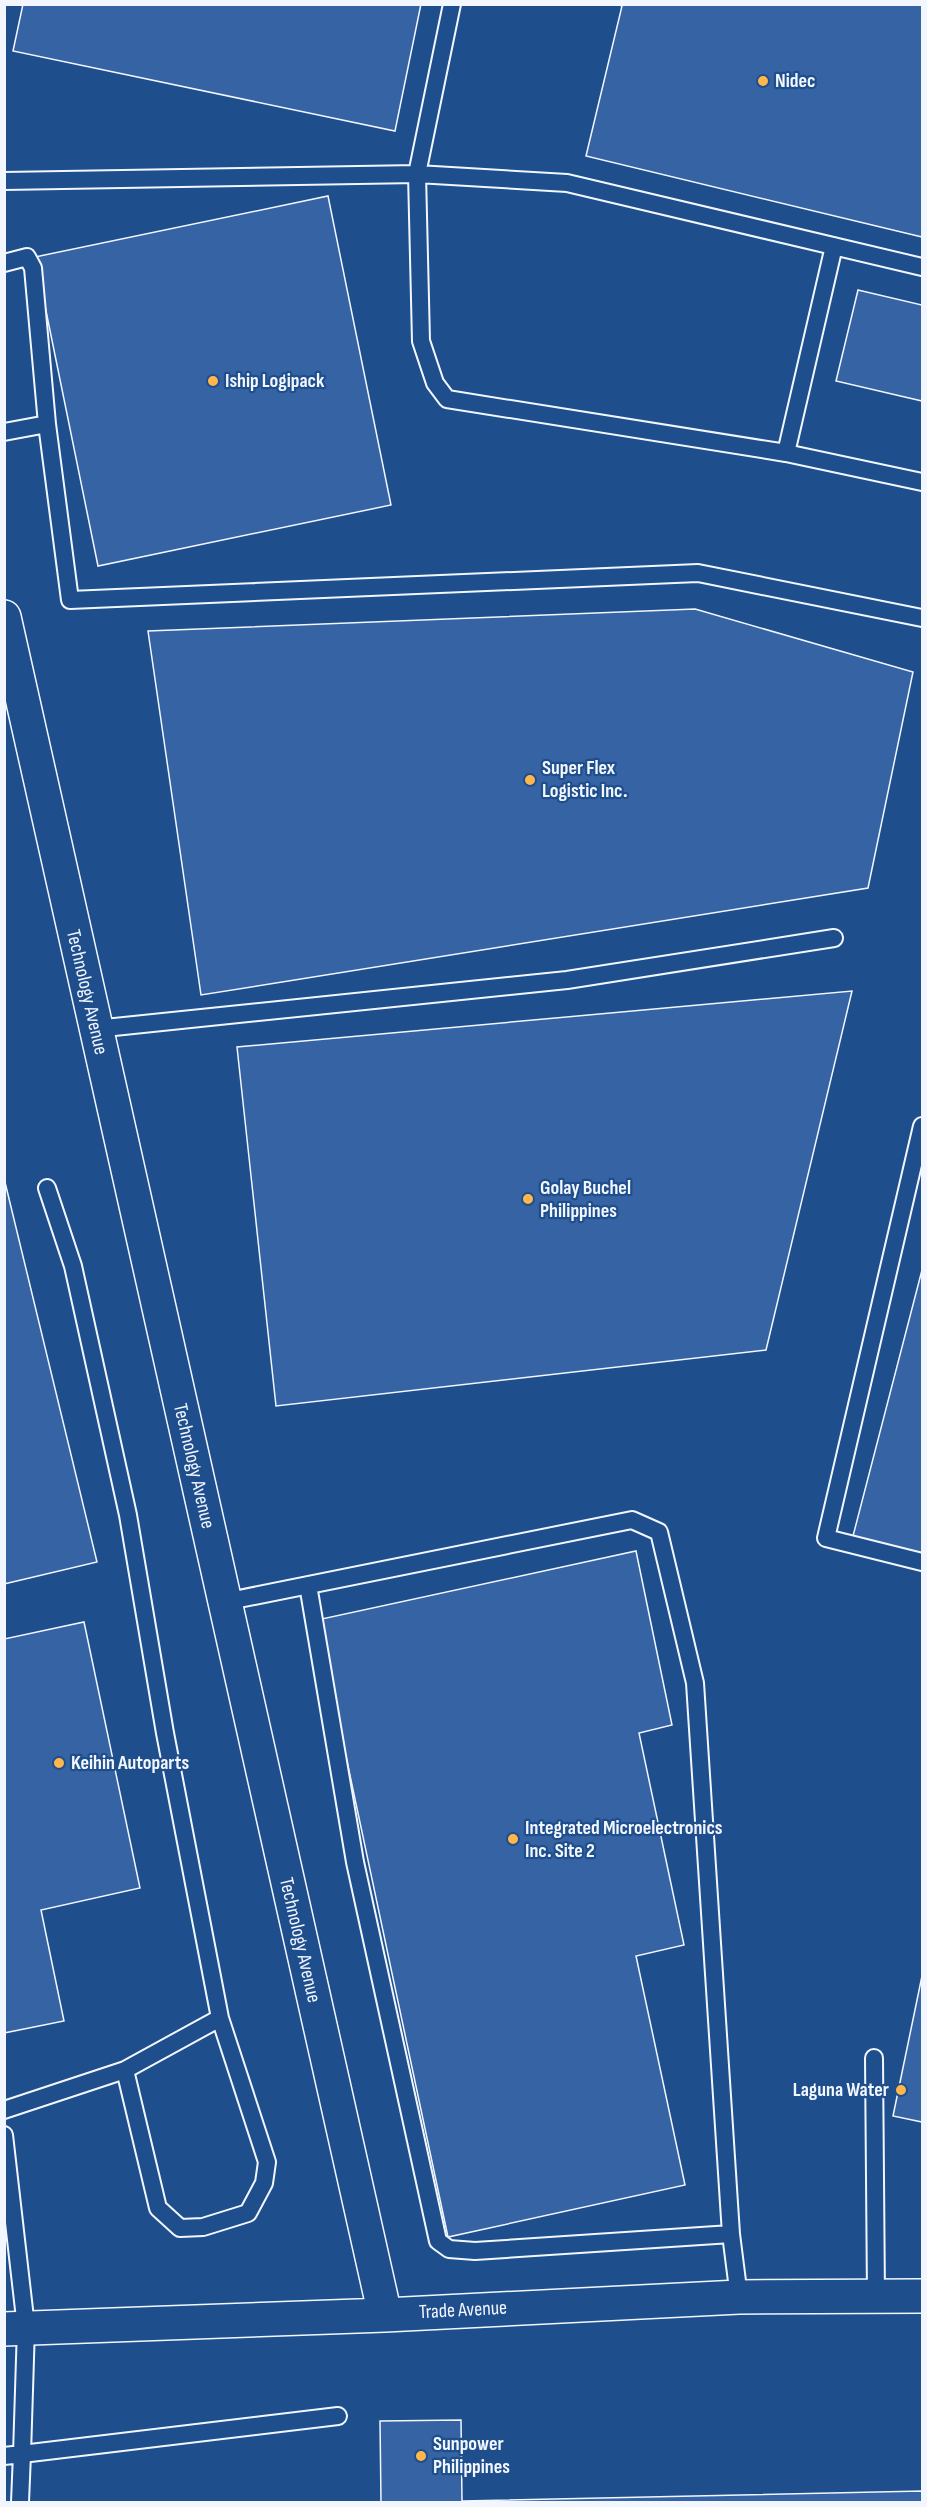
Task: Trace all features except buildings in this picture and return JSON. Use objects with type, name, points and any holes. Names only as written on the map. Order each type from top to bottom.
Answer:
[{"type":"street","name":"Technology Avenue","points":[[4,617],[385,2315]]},
{"type":"street","name":"Trade Avenue","points":[[15,2328],[385,2315],[739,2297],[922,2296]]},
{"type":"lane","points":[[452,4],[417,174],[421,341],[435,383],[447,399],[786,453],[922,482]]},
{"type":"lane","points":[[4,181],[417,174],[567,183],[922,267]]},
{"type":"lane","points":[[786,453],[834,246]]},
{"type":"lane","points":[[4,263],[27,257],[33,268],[47,424],[70,600],[698,573],[922,618]]},
{"type":"lane","points":[[4,432],[47,424]]},
{"type":"lane","points":[[95,1029],[567,980],[834,938]]},
{"type":"lane","points":[[922,1126],[826,1538],[922,1562]]},
{"type":"lane","points":[[47,1188],[73,1266],[128,1515],[165,1733],[220,2018],[267,2162],[264,2183],[248,2212],[203,2227],[180,2228],[158,2208],[125,2070]]},
{"type":"lane","points":[[224,1602],[632,1520],[659,1532],[695,1683],[731,2234],[739,2297]]},
{"type":"lane","points":[[308,1585],[355,1862],[438,2241],[449,2249],[475,2251],[731,2234]]},
{"type":"lane","points":[[4,2110],[125,2070],[220,2018]]},
{"type":"lane","points":[[874,2058],[876,2298]]},
{"type":"lane","points":[[4,2135],[22,2454],[20,2502]]},
{"type":"lane","points":[[4,2456],[338,2416]]},
{"type":"place","name":"Nidec","points":[[763,81]]},
{"type":"place","name":"Iship Logipack","points":[[213,381]]},
{"type":"place","name":"Super Flex Logistic Inc.","points":[[530,780]]},
{"type":"place","name":"Golay Buchel Philippines","points":[[528,1199]]},
{"type":"place","name":"Keihin Autoparts","points":[[59,1763]]},
{"type":"place","name":"Integrated Microelectronics Inc. Site 2","points":[[513,1839]]},
{"type":"place","name":"Laguna Water","points":[[901,2090]]},
{"type":"place","name":"Sunpower Philippines","points":[[421,2456]]}]
